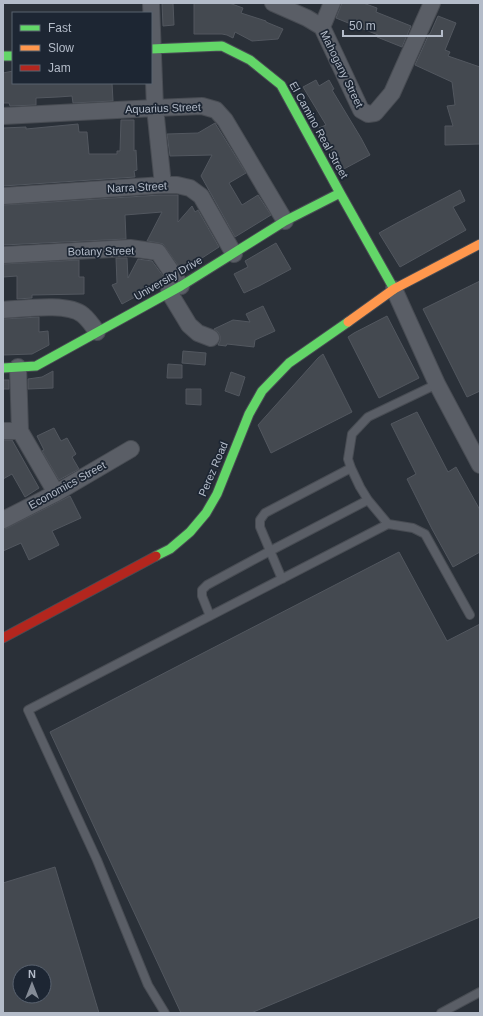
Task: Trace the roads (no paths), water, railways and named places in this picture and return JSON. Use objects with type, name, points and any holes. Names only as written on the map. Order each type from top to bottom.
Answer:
[{"type":"street","name":"Mahogany Street","points":[[273,3],[307,18],[322,27],[361,110],[368,114],[375,113],[392,93],[432,3]]},
{"type":"street","points":[[322,27],[332,3]]},
{"type":"street","name":"El Camino Real Street","points":[[152,49],[222,46],[250,60],[281,84],[394,289]]},
{"type":"street","points":[[152,49],[155,108],[163,185]]},
{"type":"street","name":"Aquarius Street","points":[[3,116],[202,106],[216,110],[225,120],[285,221]]},
{"type":"street","name":"Narra Street","points":[[3,196],[163,185],[177,185],[190,188],[201,196],[234,254]]},
{"type":"street","name":"University Drive","points":[[10,368],[36,366],[175,289],[234,254],[285,221],[340,193]]},
{"type":"street","name":"Perez Road","points":[[3,638],[170,549],[190,532],[206,513],[218,494],[249,414],[262,391],[289,363],[394,289],[480,244]]},
{"type":"street","name":"Botany Street","points":[[3,254],[130,248],[158,252],[189,325],[198,333],[211,338]]},
{"type":"street","points":[[394,289],[437,384],[480,465]]},
{"type":"street","points":[[3,310],[59,307],[72,310],[82,314],[97,332]]},
{"type":"street","points":[[10,368],[20,431],[56,493]]},
{"type":"street","points":[[3,431],[20,431]]},
{"type":"street","name":"Economics Street","points":[[3,520],[56,493],[131,449]]},
{"type":"lane","points":[[388,524],[368,500],[351,468],[348,458],[352,434],[368,416],[437,384]]},
{"type":"lane","points":[[282,579],[260,527],[260,520],[264,513],[351,468]]},
{"type":"lane","points":[[210,616],[202,596],[202,590],[207,585],[368,500]]},
{"type":"lane","points":[[165,1013],[148,985],[97,860],[28,710],[388,524],[413,528],[425,534],[470,615]]},
{"type":"lane","points":[[441,1013],[480,992]]}]
